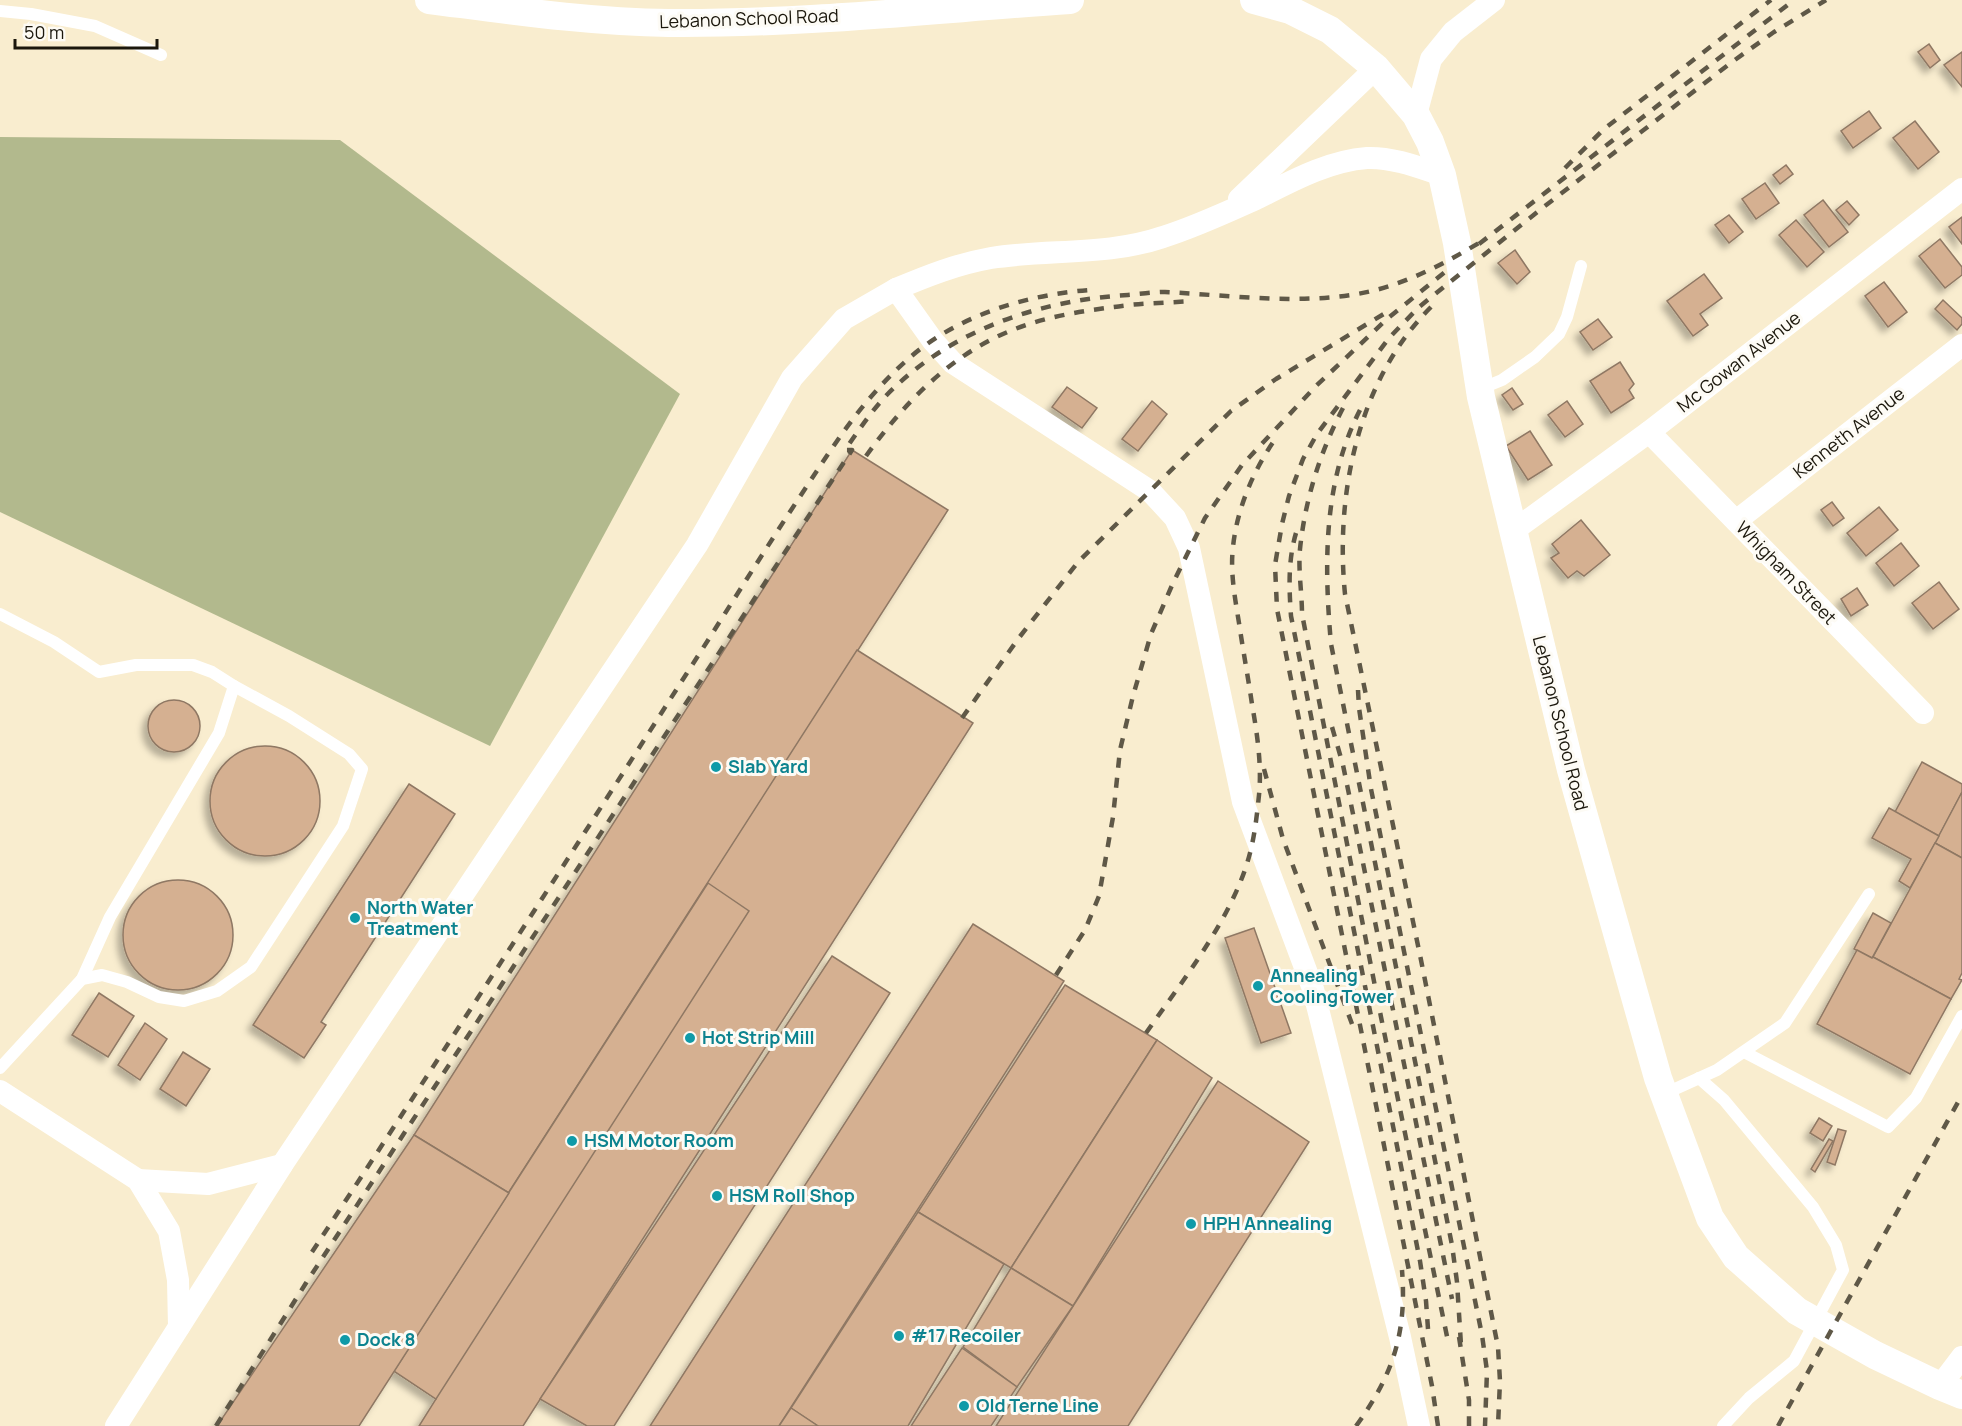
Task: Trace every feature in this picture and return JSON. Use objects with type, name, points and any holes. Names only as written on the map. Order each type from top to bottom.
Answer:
[{"type":"street","name":"Lebanon School Road","points":[[429,0],[546,15],[668,23],[790,20],[1070,0]]},
{"type":"street","name":"Lebanon School Road","points":[[1254,0],[1290,10],[1330,30],[1376,68],[1416,115],[1430,142],[1442,174],[1457,243],[1480,389],[1571,770],[1664,1094],[1710,1218],[1736,1257],[1797,1311],[1875,1355],[1951,1390]]},
{"type":"street","points":[[1416,115],[1431,58],[1453,32],[1494,0]]},
{"type":"street","points":[[1222,214],[1376,68]]},
{"type":"street","points":[[116,1426],[282,1165],[697,546],[792,378],[844,319],[896,290],[947,268],[992,258],[1137,245],[1164,237],[1332,165],[1367,158],[1403,162],[1442,174]]},
{"type":"street","name":"Mc Gowan Avenue","points":[[1513,531],[1649,432],[1962,189]]},
{"type":"street","points":[[896,290],[933,341],[953,363],[1091,455],[1150,491],[1175,518],[1189,548],[1243,802],[1314,989],[1397,1326],[1419,1426]]},
{"type":"street","name":"Kenneth Avenue","points":[[1736,521],[1962,345]]},
{"type":"street","name":"Whigham Street","points":[[1649,432],[1923,713]]},
{"type":"street","points":[[0,1091],[138,1180],[169,1231],[178,1280],[179,1327]]},
{"type":"street","points":[[138,1180],[208,1184],[282,1165]]},
{"type":"street","points":[[1951,1390],[1962,1357]]},
{"type":"lane","points":[[0,11],[31,14],[95,26],[162,55]]},
{"type":"lane","points":[[1480,389],[1502,380],[1535,357],[1559,334],[1567,317],[1581,266]]},
{"type":"lane","points":[[0,614],[54,642],[99,672],[136,665],[193,665],[212,672],[349,754],[362,769],[343,826],[252,968],[217,991],[183,1001],[159,997],[126,981],[102,975],[82,979]]},
{"type":"lane","points":[[0,1068],[82,979],[110,917],[219,733],[234,686]]},
{"type":"lane","points":[[1664,1094],[1717,1070],[1785,1023],[1869,894]]},
{"type":"lane","points":[[1744,1052],[1888,1128],[1916,1098],[1962,1016]]},
{"type":"lane","points":[[1700,1078],[1724,1100],[1813,1207],[1836,1245],[1843,1270],[1794,1361],[1749,1398],[1723,1426]]},
{"type":"green space","points":[[0,137],[340,140],[680,394],[490,746],[0,512]]},
{"type":"building","points":[[1929,44],[1940,60],[1930,68],[1918,52]]},
{"type":"building","points":[[1962,52],[1962,87],[1944,65]]},
{"type":"building","points":[[1869,111],[1881,128],[1853,148],[1841,131]]},
{"type":"building","points":[[1915,121],[1939,152],[1918,169],[1893,138]]},
{"type":"building","points":[[1786,165],[1793,174],[1780,184],[1773,175]]},
{"type":"building","points":[[1765,183],[1779,203],[1756,219],[1742,199]]},
{"type":"building","points":[[1823,200],[1848,232],[1829,247],[1804,215]]},
{"type":"building","points":[[1847,201],[1859,215],[1849,225],[1836,210]]},
{"type":"building","points":[[1729,215],[1743,232],[1729,243],[1715,225]]},
{"type":"building","points":[[1962,217],[1962,244],[1949,227]]},
{"type":"building","points":[[1796,220],[1824,252],[1807,267],[1779,235]]},
{"type":"building","points":[[1940,239],[1962,267],[1962,275],[1945,288],[1919,256]]},
{"type":"building","points":[[1515,250],[1530,272],[1517,284],[1498,263]]},
{"type":"building","points":[[1704,274],[1722,298],[1700,314],[1708,325],[1693,336],[1667,301]]},
{"type":"building","points":[[1884,282],[1907,312],[1888,327],[1865,296]]},
{"type":"building","points":[[1943,300],[1962,318],[1962,324],[1957,330],[1935,309]]},
{"type":"building","points":[[1598,319],[1612,337],[1593,350],[1580,332]]},
{"type":"building","points":[[1620,362],[1634,384],[1629,390],[1634,398],[1611,413],[1590,381]]},
{"type":"building","points":[[1067,387],[1097,408],[1082,428],[1052,407]]},
{"type":"building","points":[[1512,388],[1523,404],[1513,410],[1502,395]]},
{"type":"building","points":[[1152,401],[1167,414],[1138,451],[1122,439]]},
{"type":"building","points":[[1567,401],[1583,424],[1565,437],[1548,415]]},
{"type":"building","points":[[1530,431],[1552,465],[1528,480],[1506,446]]},
{"type":"building","name":"Slab Yard","points":[[852,450],[948,510],[509,1193],[414,1135]]},
{"type":"building","points":[[1832,502],[1844,518],[1833,526],[1821,510]]},
{"type":"building","points":[[1879,507],[1898,530],[1866,556],[1847,533]]},
{"type":"building","points":[[1581,520],[1610,555],[1584,576],[1577,571],[1568,578],[1551,558],[1559,553],[1552,544]]},
{"type":"building","points":[[1901,543],[1919,566],[1894,586],[1876,563]]},
{"type":"building","points":[[1939,582],[1959,609],[1933,629],[1912,603]]},
{"type":"building","points":[[1857,588],[1868,605],[1851,616],[1841,599]]},
{"type":"building","name":"Hot Strip Mill","points":[[857,650],[973,723],[523,1426],[419,1426],[436,1399],[394,1371]]},
{"type":"building","points":[[169,700],[179,700],[193,707],[200,726],[193,745],[179,752],[169,752],[159,748],[152,741],[148,731],[148,721],[152,711],[159,704]]},
{"type":"building","points":[[265,746],[286,750],[304,762],[316,780],[320,801],[316,822],[304,840],[286,852],[265,856],[244,852],[226,840],[214,822],[210,801],[214,780],[226,762],[244,750]]},
{"type":"building","points":[[1922,762],[1962,784],[1962,792],[1939,836],[1895,812]]},
{"type":"building","name":"North Water Treatment","points":[[409,784],[455,814],[321,1022],[326,1025],[304,1058],[253,1025]]},
{"type":"building","points":[[1962,792],[1962,858],[1935,843]]},
{"type":"building","points":[[1889,808],[1939,836],[1910,888],[1899,881],[1911,859],[1872,838]]},
{"type":"building","points":[[1935,843],[1962,858],[1962,973],[1959,979],[1962,980],[1951,999],[1873,957]]},
{"type":"building","points":[[178,880],[199,884],[217,896],[229,914],[233,935],[229,956],[217,974],[199,986],[178,990],[157,986],[139,974],[127,956],[123,935],[127,914],[139,896],[157,884]]},
{"type":"building","name":"HSM Motor Room","points":[[708,883],[749,911],[436,1399],[394,1371]]},
{"type":"building","points":[[1873,913],[1891,923],[1872,958],[1854,949]]},
{"type":"building","points":[[973,924],[1064,981],[779,1426],[650,1426]]},
{"type":"building","name":"Annealing Cooling Tower","points":[[1254,928],[1291,1033],[1261,1043],[1225,938]]},
{"type":"building","points":[[1857,950],[1951,999],[1910,1074],[1817,1024]]},
{"type":"building","name":"HSM Roll Shop","points":[[832,956],[890,993],[614,1426],[587,1426],[540,1399]]},
{"type":"building","points":[[1065,985],[1157,1040],[1011,1268],[918,1212]]},
{"type":"building","points":[[99,993],[134,1016],[108,1057],[72,1035]]},
{"type":"building","points":[[145,1023],[167,1039],[140,1080],[118,1065]]},
{"type":"building","points":[[1157,1040],[1212,1078],[1073,1306],[1011,1268]]},
{"type":"building","points":[[183,1052],[210,1069],[186,1106],[160,1089]]},
{"type":"building","name":"HPH Annealing","points":[[1218,1081],[1309,1142],[1128,1426],[996,1426]]},
{"type":"building","points":[[1819,1118],[1832,1126],[1823,1141],[1810,1133]]},
{"type":"building","points":[[1838,1129],[1846,1131],[1835,1165],[1827,1162]]},
{"type":"building","name":"Dock 8","points":[[414,1135],[509,1193],[359,1426],[217,1426]]},
{"type":"building","points":[[1829,1139],[1833,1141],[1815,1172],[1811,1169]]},
{"type":"building","name":"#17 Recoiler","points":[[918,1212],[1004,1264],[908,1426],[818,1426],[791,1408]]},
{"type":"building","points":[[1011,1268],[1073,1306],[1017,1387],[963,1347]]},
{"type":"building","name":"Old Terne Line","points":[[962,1348],[1017,1387],[991,1426],[911,1426]]},
{"type":"building","points":[[791,1408],[818,1426],[779,1426]]},
{"type":"railway","points":[[1565,168],[1604,129],[1771,0]]},
{"type":"railway","points":[[1479,244],[1794,0]]},
{"type":"railway","points":[[1438,1426],[1432,1386],[1277,609],[1275,565],[1289,496],[1303,459],[1317,434],[1389,338],[1419,307],[1541,209],[1732,62],[1774,32],[1826,0]]},
{"type":"railway","points":[[216,1426],[306,1283],[852,450],[845,450],[875,408],[896,386],[921,365],[947,348],[1004,320],[1034,310],[1096,298],[1160,292],[1281,299],[1351,295],[1404,281],[1436,267],[1484,240]]},
{"type":"railway","points":[[1056,975],[1085,930],[1099,896],[1113,817],[1120,750],[1133,696],[1151,634],[1205,518],[1242,465],[1316,386],[1387,319],[1451,267]]},
{"type":"railway","points":[[312,1252],[547,891],[786,517],[862,408],[907,360],[947,331],[992,310],[1016,303],[1089,290]]},
{"type":"railway","points":[[866,456],[897,417],[932,381],[950,365],[992,339],[1027,325],[1076,313],[1133,305],[1192,301]]},
{"type":"railway","points":[[1431,307],[1406,336],[1385,369],[1369,404],[1357,440],[1344,517],[1345,594],[1498,1347],[1500,1381],[1498,1426]]},
{"type":"railway","points":[[962,718],[1018,639],[1078,562],[1231,411],[1276,379],[1387,312]]},
{"type":"railway","points":[[1343,408],[1321,459],[1302,531],[1300,557],[1302,614],[1381,1017],[1449,1346]]},
{"type":"railway","points":[[1360,410],[1339,466],[1329,524],[1327,584],[1331,644],[1452,1245],[1461,1345]]},
{"type":"railway","points":[[1146,1033],[1220,924],[1242,877],[1252,846],[1260,784],[1259,761],[1256,726],[1235,595],[1232,556],[1238,518],[1248,490],[1276,438]]},
{"type":"railway","points":[[1296,533],[1290,564],[1291,616],[1420,1261],[1428,1329]]},
{"type":"railway","points":[[1358,690],[1371,789],[1482,1335],[1487,1371],[1485,1426]]},
{"type":"railway","points":[[1332,727],[1343,765],[1452,1299]]},
{"type":"railway","points":[[1264,769],[1283,839],[1355,1032]]},
{"type":"railway","points":[[1778,1426],[1962,1095]]},
{"type":"railway","points":[[1356,1426],[1380,1389],[1395,1352],[1402,1314],[1402,1270]]},
{"type":"railway","points":[[1459,1337],[1469,1400],[1469,1426]]},
{"type":"place","name":"Slab Yard","points":[[716,767]]},
{"type":"place","name":"North Water Treatment","points":[[355,918]]},
{"type":"place","name":"Annealing Cooling Tower","points":[[1258,986]]},
{"type":"place","name":"Hot Strip Mill","points":[[690,1038]]},
{"type":"place","name":"HSM Motor Room","points":[[572,1141]]},
{"type":"place","name":"HSM Roll Shop","points":[[717,1196]]},
{"type":"place","name":"HPH Annealing","points":[[1191,1224]]},
{"type":"place","name":"#17 Recoiler","points":[[899,1336]]},
{"type":"place","name":"Dock 8","points":[[345,1340]]},
{"type":"place","name":"Old Terne Line","points":[[964,1406]]}]
